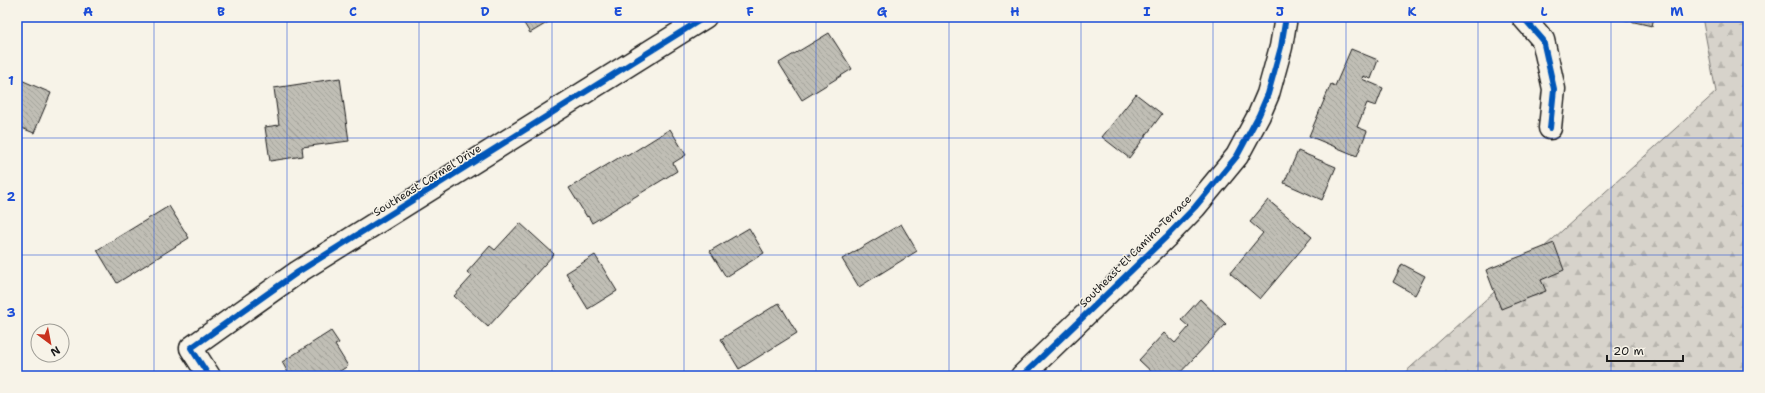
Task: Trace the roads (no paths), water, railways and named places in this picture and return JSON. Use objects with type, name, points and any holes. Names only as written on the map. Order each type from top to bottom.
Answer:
[{"type":"street","name":"Southeast Carmel Drive","points":[[209,376],[191,348],[298,272],[705,17]]},
{"type":"street","name":"Southeast El Camino Terrace","points":[[1022,376],[1166,237],[1195,207],[1237,156],[1259,115],[1268,94],[1281,47],[1286,17]]},
{"type":"street","points":[[1523,17],[1543,40],[1554,90],[1550,128]]}]
